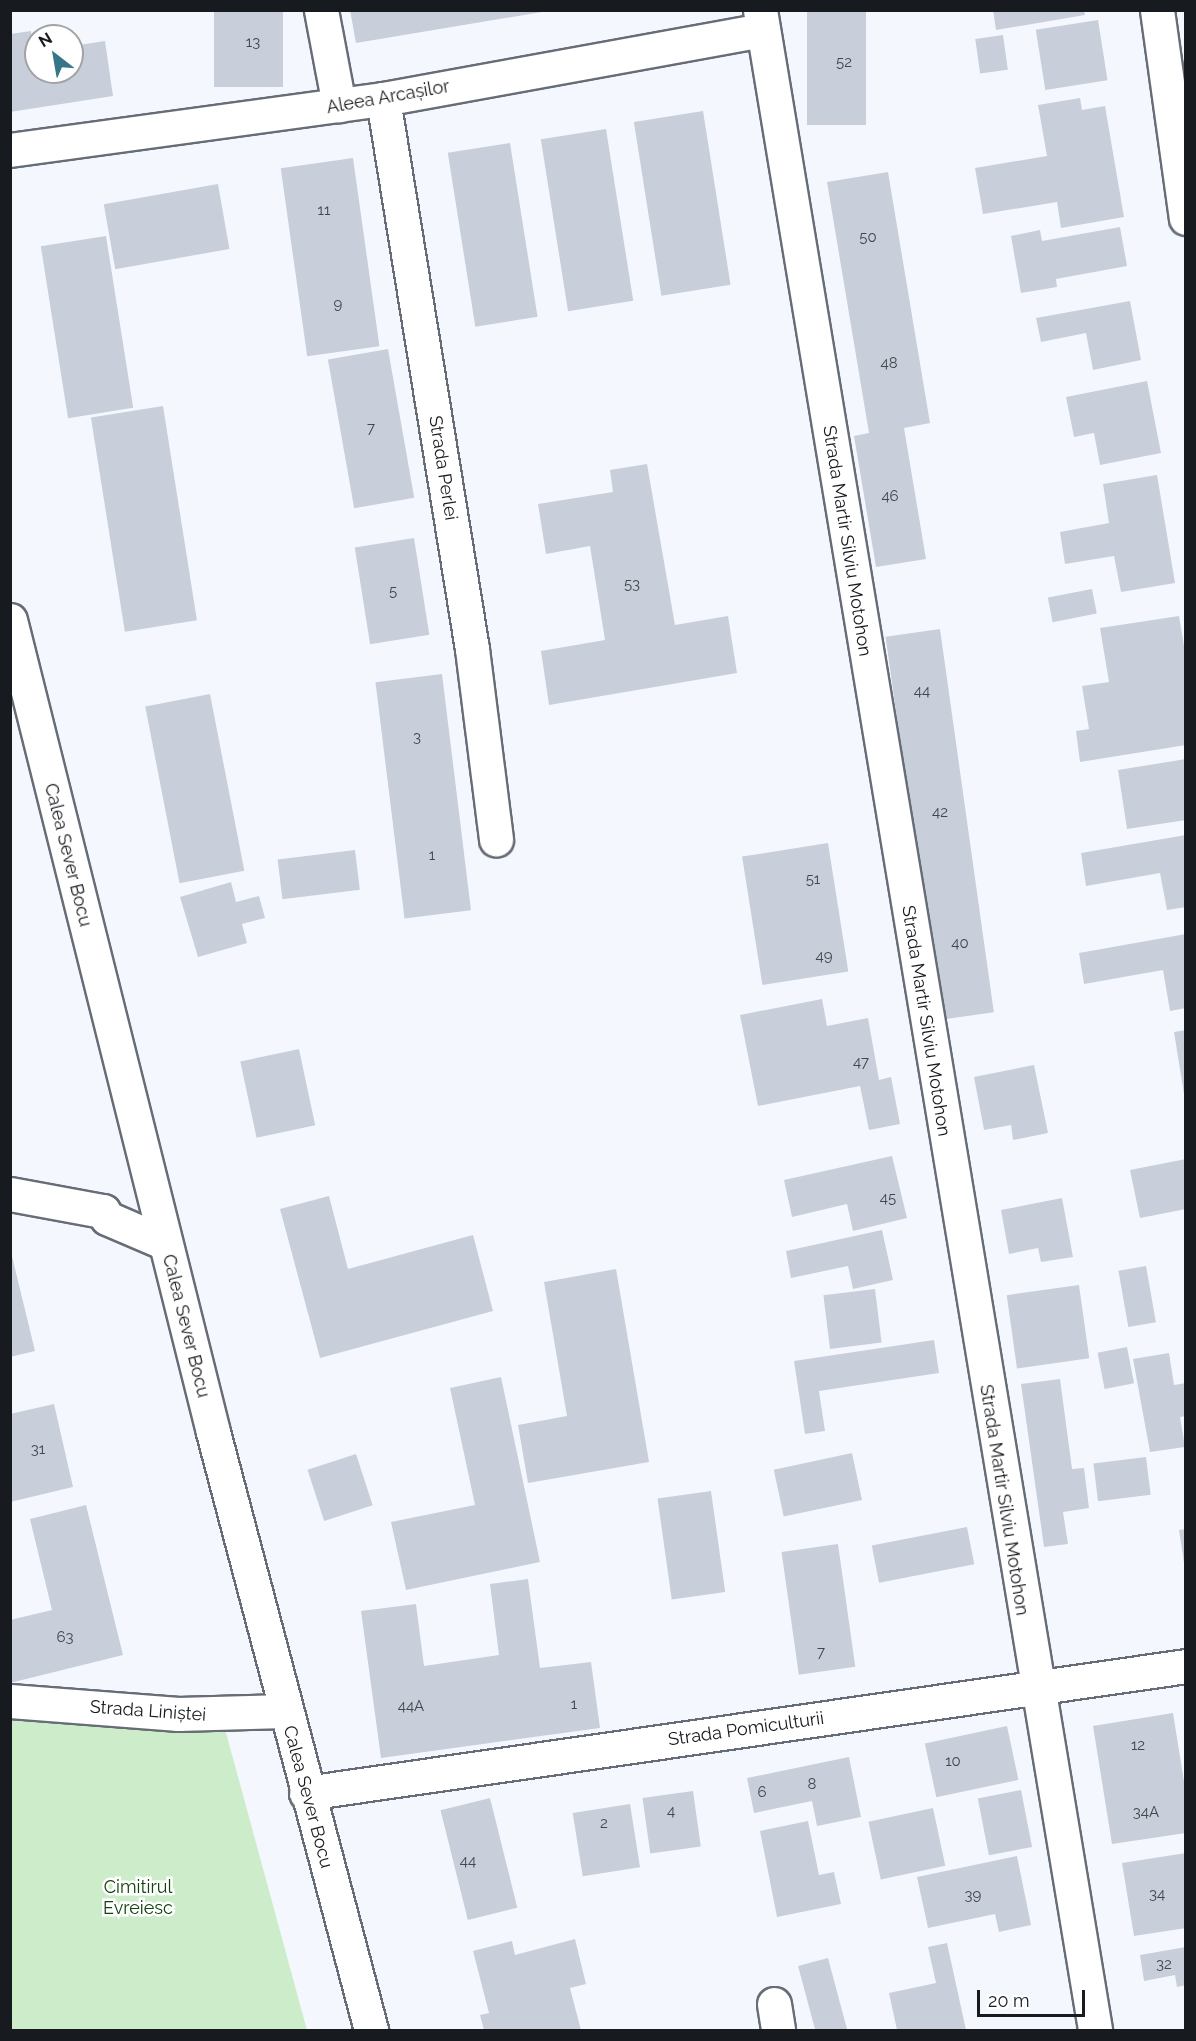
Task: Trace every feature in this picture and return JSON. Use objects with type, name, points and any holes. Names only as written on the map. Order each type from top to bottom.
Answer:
[{"type":"street","points":[[321,10],[339,105]]},
{"type":"street","points":[[1157,10],[1179,123],[1185,218]]},
{"type":"street","name":"Aleea Arcașilor","points":[[10,150],[383,99],[762,20]]},
{"type":"street","name":"Strada Martir Silviu Motohon","points":[[762,20],[1035,1687],[1095,2031]]},
{"type":"street","name":"Strada Perlei","points":[[383,99],[472,649],[496,839]]},
{"type":"street","name":"Calea Sever Bocu","points":[[10,620],[165,1243],[306,1793],[371,2031]]},
{"type":"street","points":[[10,1194],[103,1211],[107,1218],[165,1243]]},
{"type":"street","name":"Strada Pomiculturii","points":[[306,1793],[1185,1666]]},
{"type":"street","name":"Strada Liniștei","points":[[10,1701],[178,1714],[285,1711]]},
{"type":"green space","name":"Cimitirul Evreiesc","points":[[10,1712],[225,1729],[307,2030],[11,2030]]},
{"type":"building","points":[[214,10],[283,10],[283,87],[214,87]]},
{"type":"building","points":[[350,10],[542,10],[542,12],[356,43]]},
{"type":"building","points":[[807,10],[866,10],[866,125],[807,125]]},
{"type":"building","points":[[993,10],[1084,10],[1085,15],[996,30]]},
{"type":"building","points":[[1098,20],[1108,80],[1045,90],[1036,30]]},
{"type":"building","points":[[24,32],[24,84],[84,84],[84,44],[105,41],[113,96],[10,112],[10,34]]},
{"type":"building","points":[[1003,35],[1008,70],[980,74],[975,39]]},
{"type":"building","points":[[1080,98],[1082,110],[1105,106],[1124,217],[1061,228],[1057,202],[983,214],[975,168],[1047,156],[1038,105]]},
{"type":"building","points":[[703,111],[731,285],[661,296],[634,122]]},
{"type":"building","points":[[606,129],[633,301],[568,311],[541,139]]},
{"type":"building","points":[[510,143],[538,317],[475,327],[448,153]]},
{"type":"building","points":[[353,158],[379,346],[307,356],[281,168]]},
{"type":"building","points":[[888,172],[930,423],[904,428],[926,559],[876,567],[854,436],[869,433],[827,182]]},
{"type":"building","points":[[218,184],[229,249],[115,269],[104,204]]},
{"type":"building","points":[[1120,227],[1127,266],[1056,279],[1057,287],[1021,293],[1011,236],[1040,230],[1042,241]]},
{"type":"building","points":[[106,236],[133,408],[68,418],[41,246]]},
{"type":"building","points":[[1130,301],[1141,360],[1093,370],[1086,333],[1041,342],[1036,318]]},
{"type":"building","points":[[388,349],[414,498],[354,508],[328,360]]},
{"type":"building","points":[[1147,381],[1161,453],[1100,465],[1094,433],[1074,437],[1066,397]]},
{"type":"building","points":[[163,406],[197,620],[125,632],[91,417]]},
{"type":"building","points":[[647,464],[675,625],[728,616],[737,673],[549,705],[541,651],[605,640],[590,546],[546,554],[538,504],[613,492],[610,470]]},
{"type":"building","points":[[1157,475],[1175,583],[1121,592],[1114,556],[1065,564],[1060,532],[1109,523],[1103,484]]},
{"type":"building","points":[[414,538],[429,635],[370,644],[355,547]]},
{"type":"building","points":[[1092,589],[1097,614],[1053,622],[1048,598]]},
{"type":"building","points":[[1179,616],[1186,658],[1186,745],[1080,762],[1076,731],[1089,729],[1082,686],[1109,682],[1100,628]]},
{"type":"building","points":[[940,629],[994,1012],[939,1020],[886,637]]},
{"type":"building","points":[[442,674],[471,910],[405,918],[375,682]]},
{"type":"building","points":[[210,694],[244,871],[180,883],[145,707]]},
{"type":"building","points":[[1186,759],[1186,820],[1127,829],[1118,770]]},
{"type":"building","points":[[1186,835],[1186,907],[1167,910],[1160,873],[1086,886],[1081,853]]},
{"type":"building","points":[[828,843],[848,971],[762,985],[742,857]]},
{"type":"building","points":[[355,850],[360,890],[282,899],[278,860]]},
{"type":"building","points":[[231,882],[236,902],[259,896],[265,918],[242,924],[247,943],[198,957],[180,897]]},
{"type":"building","points":[[1186,934],[1186,1008],[1170,1011],[1163,970],[1084,984],[1079,953]]},
{"type":"building","points":[[822,999],[827,1026],[868,1018],[879,1080],[891,1077],[900,1124],[869,1130],[860,1086],[758,1106],[740,1015]]},
{"type":"building","points":[[1186,1030],[1186,1094],[1184,1094],[1174,1032]]},
{"type":"building","points":[[299,1049],[315,1125],[257,1138],[240,1061]]},
{"type":"building","points":[[1034,1065],[1048,1133],[1013,1140],[1011,1125],[984,1130],[974,1077]]},
{"type":"building","points":[[892,1156],[907,1218],[853,1231],[847,1204],[792,1217],[784,1180]]},
{"type":"building","points":[[1186,1159],[1186,1209],[1140,1218],[1130,1170]]},
{"type":"building","points":[[329,1196],[348,1269],[473,1235],[493,1311],[320,1358],[280,1209]]},
{"type":"building","points":[[1062,1198],[1073,1257],[1041,1262],[1038,1248],[1009,1254],[1001,1210]]},
{"type":"building","points":[[882,1230],[893,1280],[853,1289],[848,1266],[791,1278],[786,1251]]},
{"type":"building","points":[[10,1248],[35,1351],[10,1357]]},
{"type":"building","points":[[1146,1266],[1156,1322],[1128,1327],[1118,1271]]},
{"type":"building","points":[[616,1269],[649,1462],[528,1483],[518,1425],[567,1416],[544,1282]]},
{"type":"building","points":[[1079,1285],[1089,1358],[1017,1368],[1007,1295]]},
{"type":"building","points":[[875,1289],[882,1343],[830,1349],[823,1295]]},
{"type":"building","points":[[934,1340],[939,1373],[819,1391],[825,1431],[805,1434],[794,1361]]},
{"type":"building","points":[[1127,1347],[1134,1383],[1105,1389],[1098,1353]]},
{"type":"building","points":[[1169,1353],[1174,1385],[1186,1383],[1186,1416],[1180,1417],[1185,1447],[1150,1452],[1133,1359]]},
{"type":"building","points":[[501,1377],[540,1562],[406,1590],[391,1522],[475,1505],[450,1388]]},
{"type":"building","points":[[1060,1379],[1072,1469],[1084,1468],[1089,1508],[1063,1512],[1068,1544],[1044,1547],[1021,1384]]},
{"type":"building","points":[[54,1404],[73,1487],[10,1502],[10,1414]]},
{"type":"building","points":[[852,1453],[862,1500],[784,1517],[774,1470]]},
{"type":"building","points":[[356,1454],[373,1505],[324,1521],[307,1470]]},
{"type":"building","points":[[1146,1457],[1151,1495],[1098,1501],[1093,1463]]},
{"type":"building","points":[[711,1491],[725,1592],[672,1600],[658,1499]]},
{"type":"building","points":[[86,1505],[123,1655],[10,1683],[10,1620],[52,1610],[30,1519]]},
{"type":"building","points":[[967,1527],[974,1564],[879,1583],[872,1546]]},
{"type":"building","points":[[1186,1529],[1186,1562],[1184,1563],[1179,1530]]},
{"type":"building","points":[[838,1544],[855,1667],[799,1675],[782,1552]]},
{"type":"building","points":[[528,1579],[540,1668],[591,1662],[600,1728],[381,1758],[361,1611],[416,1604],[424,1666],[499,1655],[490,1584]]},
{"type":"building","points":[[1173,1713],[1186,1794],[1186,1833],[1112,1844],[1093,1726]]},
{"type":"building","points":[[1007,1726],[1018,1780],[936,1797],[925,1743]]},
{"type":"building","points":[[849,1757],[861,1817],[817,1826],[812,1801],[754,1813],[747,1778]]},
{"type":"building","points":[[1021,1790],[1032,1847],[989,1855],[978,1798]]},
{"type":"building","points":[[693,1791],[701,1846],[650,1854],[642,1798]]},
{"type":"building","points":[[490,1798],[517,1908],[468,1920],[441,1810]]},
{"type":"building","points":[[630,1804],[640,1867],[583,1876],[573,1813]]},
{"type":"building","points":[[933,1808],[945,1866],[881,1879],[868,1822]]},
{"type":"building","points":[[808,1821],[819,1875],[834,1872],[841,1904],[777,1917],[760,1831]]},
{"type":"building","points":[[1186,1853],[1186,1928],[1134,1936],[1122,1863]]},
{"type":"building","points":[[1017,1856],[1031,1925],[999,1932],[995,1914],[928,1928],[917,1877]]},
{"type":"building","points":[[575,1939],[586,1984],[570,1988],[581,2030],[484,2030],[480,2015],[489,2013],[473,1951],[512,1941],[515,1955]]},
{"type":"building","points":[[947,1943],[966,2030],[897,2030],[889,1993],[936,1983],[928,1947]]},
{"type":"building","points":[[1186,1947],[1186,1985],[1177,1987],[1175,1975],[1144,1981],[1140,1955]]},
{"type":"building","points":[[828,1958],[847,2029],[815,2030],[798,1966]]}]
